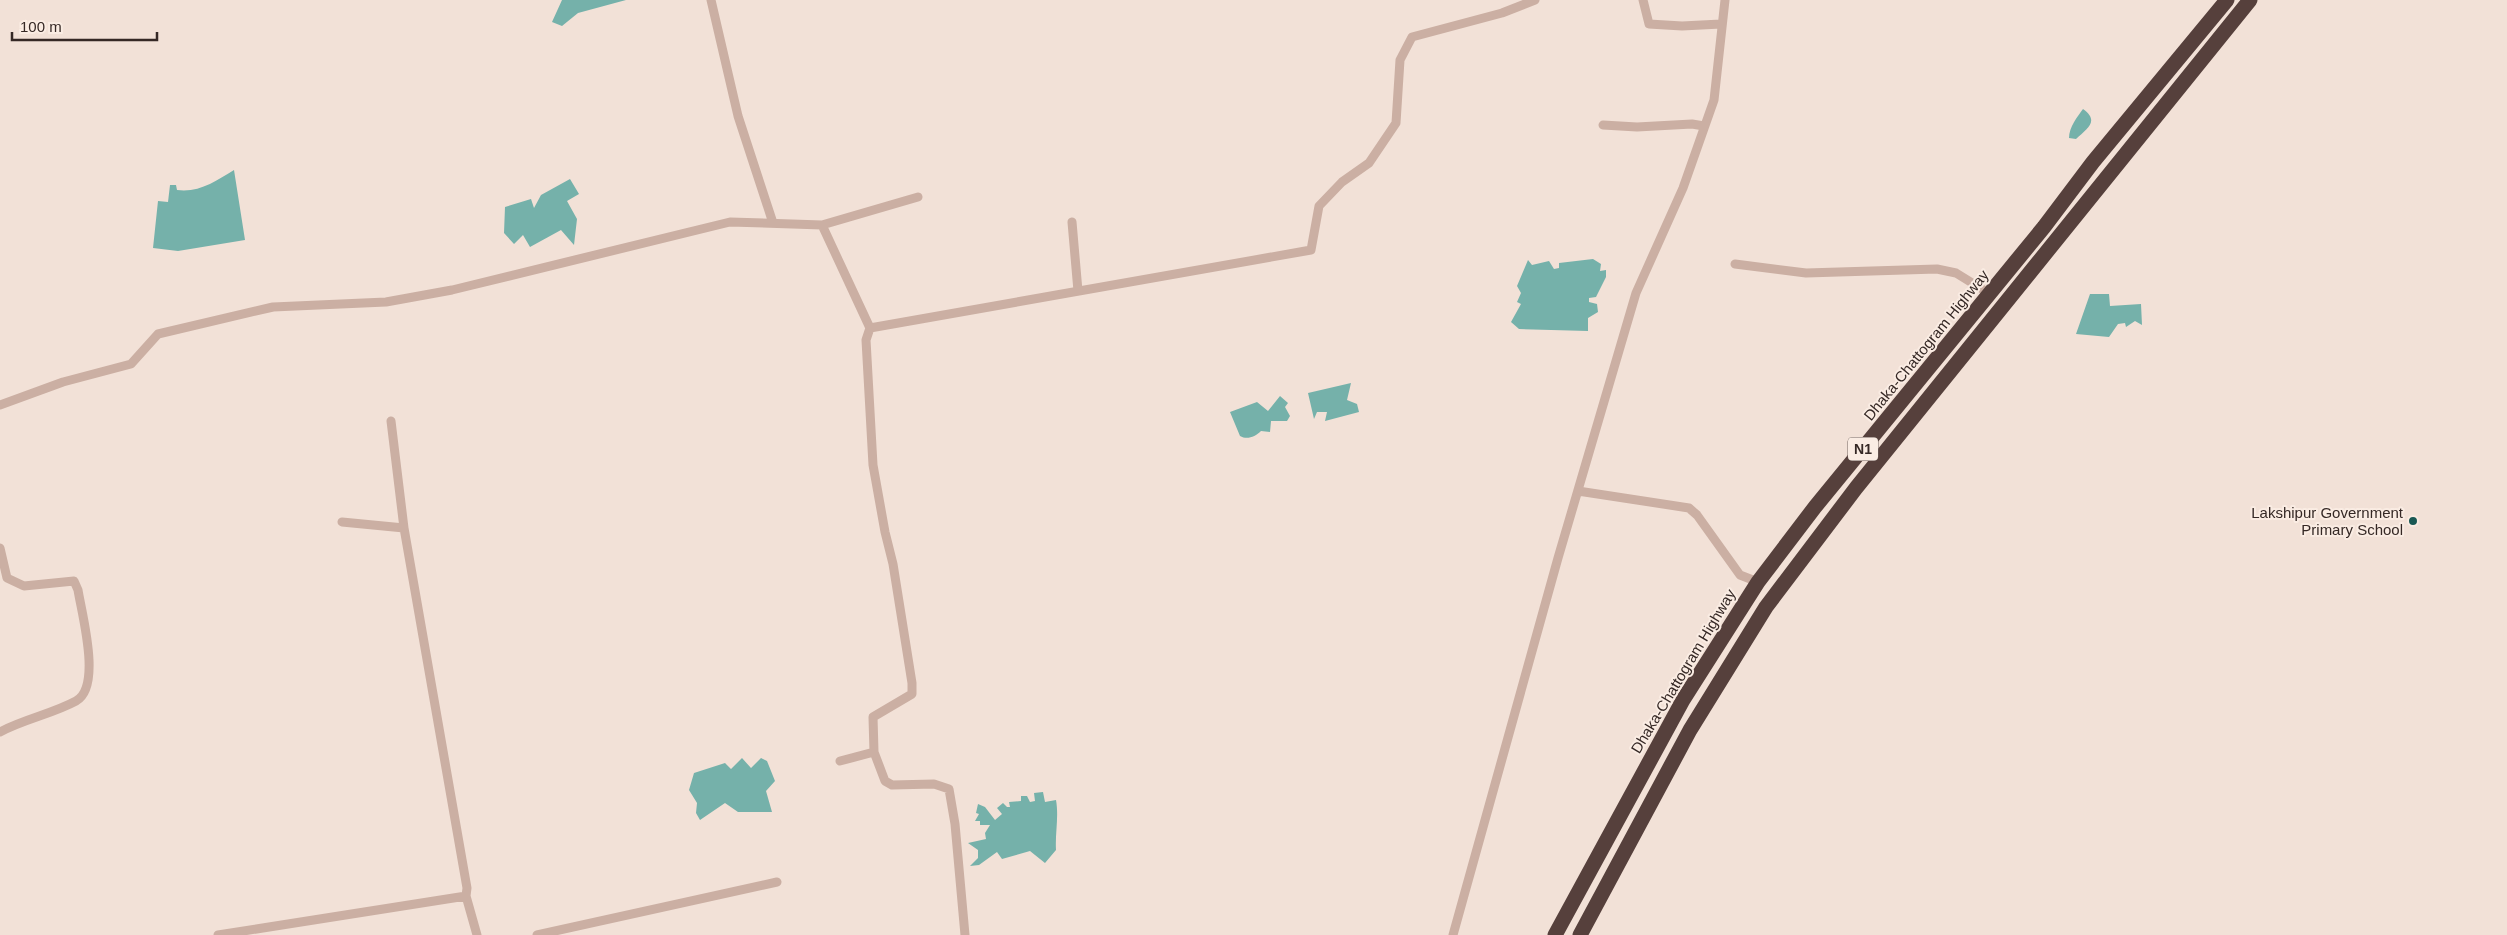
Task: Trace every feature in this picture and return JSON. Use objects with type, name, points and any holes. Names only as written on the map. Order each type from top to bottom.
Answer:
[{"type":"highway","name":"Dhaka-Chattogram Highway","points":[[1555,935],[1683,700],[1758,582],[1815,507],[1990,294],[2093,162],[2226,0]]},
{"type":"highway","name":"N1","points":[[1580,935],[1690,730],[1766,607],[1856,488],[2250,0]]},
{"type":"street","points":[[711,0],[738,116],[773,223]]},
{"type":"street","points":[[870,328],[1311,250],[1319,206],[1342,182],[1369,163],[1396,123],[1400,60],[1412,37],[1502,13],[1535,0]]},
{"type":"street","points":[[1643,0],[1649,24],[1682,26],[1721,24]]},
{"type":"street","points":[[1454,935],[1578,491],[1636,293],[1683,188],[1714,100],[1725,0]]},
{"type":"street","points":[[1604,125],[1637,127],[1692,124],[1704,126]]},
{"type":"street","points":[[0,405],[63,382],[131,364],[158,334],[273,307],[386,302],[452,290],[730,222],[822,225],[918,197]]},
{"type":"street","points":[[1072,222],[1078,291]]},
{"type":"street","points":[[822,225],[870,328],[866,340],[873,466],[893,564],[912,683],[912,694],[873,717],[874,752],[885,780],[892,785],[934,784],[949,788],[955,824],[965,935]]},
{"type":"street","points":[[1735,264],[1806,273],[1937,269],[1956,273],[1990,294]]},
{"type":"street","points":[[391,421],[404,528],[467,888],[466,896],[477,935]]},
{"type":"street","points":[[1578,491],[1688,508],[1698,515],[1740,576],[1758,582]]},
{"type":"street","points":[[342,522],[404,528]]},
{"type":"street","points":[[0,548],[7,578],[24,586],[74,581],[78,590],[90,669],[88,688],[78,700],[0,732]]},
{"type":"street","points":[[840,761],[874,752]]},
{"type":"street","points":[[537,935],[777,882]]},
{"type":"street","points":[[218,935],[466,896]]},
{"type":"water","points":[[562,0],[626,0],[578,13],[562,26],[552,22]]},
{"type":"water","points":[[2083,109],[2091,117],[2090,125],[2076,139],[2069,138],[2072,126]]},
{"type":"water","points":[[234,170],[245,240],[178,251],[153,248],[158,201],[168,202],[170,185],[176,185],[177,190],[193,190],[207,185]]},
{"type":"water","points":[[570,179],[579,194],[567,201],[577,219],[574,245],[561,230],[530,247],[523,235],[514,244],[504,233],[505,207],[531,199],[534,208],[541,195]]},
{"type":"water","points":[[1593,259],[1601,264],[1600,271],[1606,270],[1606,277],[1596,297],[1589,298],[1589,302],[1597,304],[1598,312],[1588,318],[1588,331],[1519,329],[1511,322],[1521,304],[1517,302],[1521,293],[1517,286],[1528,260],[1532,265],[1549,261],[1554,269],[1559,268],[1559,263]]},
{"type":"water","points":[[2090,294],[2109,294],[2110,306],[2141,304],[2142,325],[2135,321],[2126,327],[2125,323],[2118,324],[2109,337],[2076,334]]},
{"type":"water","points":[[1351,383],[1347,400],[1357,404],[1359,412],[1325,421],[1327,412],[1317,412],[1314,419],[1308,393]]},
{"type":"water","points":[[1280,396],[1288,403],[1285,407],[1290,416],[1287,421],[1271,421],[1270,432],[1261,431],[1248,438],[1240,436],[1230,412],[1257,402],[1268,411]]},
{"type":"water","points":[[742,758],[751,768],[761,758],[767,761],[775,781],[766,791],[772,812],[738,812],[725,803],[700,820],[696,813],[697,803],[689,790],[694,773],[725,763],[731,769]]},
{"type":"water","points":[[1043,792],[1045,802],[1056,800],[1057,813],[1056,850],[1045,863],[1030,851],[1002,859],[997,852],[979,865],[970,866],[978,858],[978,850],[968,843],[986,839],[985,833],[990,825],[980,825],[980,821],[975,821],[979,814],[976,813],[978,804],[985,807],[995,820],[1002,814],[997,808],[1003,803],[1010,807],[1009,802],[1021,801],[1021,796],[1027,796],[1030,802],[1035,801],[1034,793]]},
{"type":"place","name":"Lakshipur Government Primary School","points":[[2413,521]]}]
